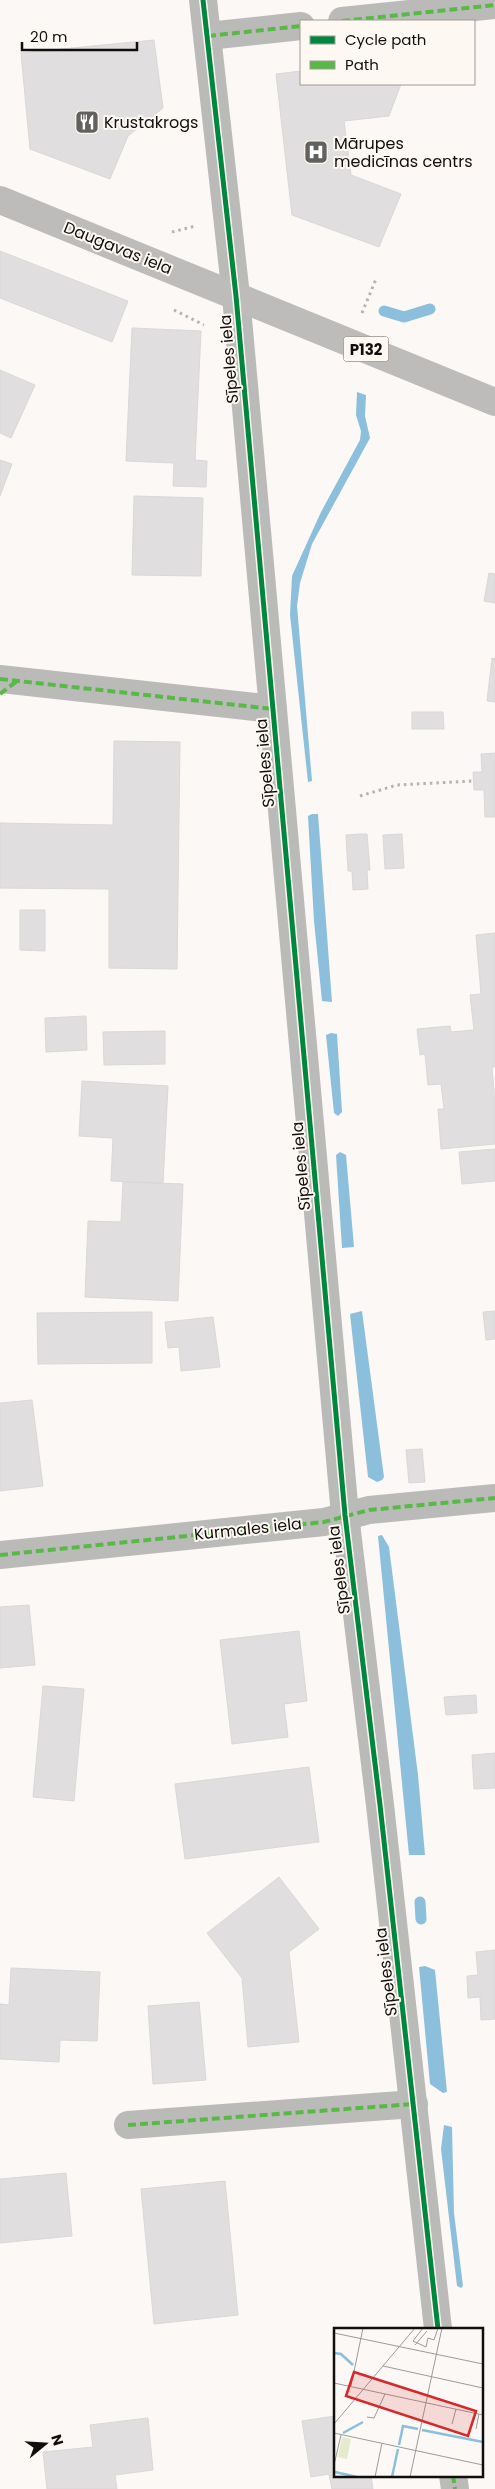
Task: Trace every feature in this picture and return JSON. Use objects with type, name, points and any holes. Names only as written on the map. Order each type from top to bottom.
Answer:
[{"type":"main road","name":"Daugavas iela","points":[[0,200],[236,296]]},
{"type":"main road","name":"P132","points":[[236,296],[495,402]]},
{"type":"street","name":"Sīpeles iela","points":[[203,0],[236,296],[345,1515],[414,2104],[438,2328]]},
{"type":"street","points":[[352,20],[495,5]]},
{"type":"street","points":[[208,36],[300,26]]},
{"type":"street","points":[[6,685],[273,709]]},
{"type":"street","name":"Kurmales iela","points":[[0,1555],[324,1522],[369,1510],[495,1498]]},
{"type":"street","points":[[128,2125],[414,2104]]},
{"type":"street","points":[[453,2476],[455,2489]]},
{"type":"path","points":[[369,319],[360,315],[376,279]]},
{"type":"path","points":[[360,796],[397,785],[474,782]]},
{"type":"water","points":[[357,392],[366,395],[365,416],[370,438],[312,544],[300,583],[297,606],[312,781],[308,782],[290,615],[292,576],[321,512],[360,440],[361,431],[356,415]]},
{"type":"water","points":[[318,814],[332,1002],[322,1001],[314,921],[308,816]]},
{"type":"water","points":[[331,1033],[337,1034],[342,1112],[338,1116],[334,1113],[326,1035]]},
{"type":"water","points":[[340,1152],[346,1155],[354,1247],[342,1248],[336,1155]]},
{"type":"water","points":[[362,1311],[384,1477],[377,1482],[368,1477],[350,1314]]},
{"type":"water","points":[[382,1535],[389,1547],[418,1775],[425,1855],[409,1855],[378,1536]]},
{"type":"water","points":[[425,1966],[435,1970],[447,2092],[443,2093],[430,2084],[419,1967]]},
{"type":"water","points":[[444,2125],[452,2127],[454,2213],[463,2286],[461,2288],[457,2286],[441,2149]]},
{"type":"building","name":"Krustakrogs","points":[[154,40],[163,108],[128,136],[110,179],[30,149],[21,53]]},
{"type":"building","name":"Mārupes medicīnas centrs","points":[[300,71],[300,85],[401,85],[389,116],[344,121],[351,175],[401,194],[379,247],[292,215],[276,74]]},
{"type":"building","points":[[0,251],[128,301],[112,342],[0,298]]},
{"type":"building","points":[[132,328],[201,331],[195,460],[207,461],[206,487],[173,486],[174,463],[126,461]]},
{"type":"building","points":[[0,370],[35,385],[11,438],[0,433]]},
{"type":"building","points":[[0,460],[12,464],[0,496]]},
{"type":"building","points":[[134,496],[203,498],[201,576],[132,575]]},
{"type":"building","points":[[489,573],[495,574],[495,603],[484,601]]},
{"type":"building","points":[[492,658],[495,659],[495,702],[487,701]]},
{"type":"building","points":[[412,712],[443,712],[444,729],[412,729]]},
{"type":"building","points":[[114,741],[180,742],[177,969],[109,968],[109,889],[0,888],[0,823],[113,825]]},
{"type":"building","points":[[495,753],[495,817],[485,817],[484,790],[474,790],[473,772],[482,772],[481,754]]},
{"type":"building","points":[[367,834],[370,870],[367,870],[368,889],[353,890],[352,871],[348,871],[346,835]]},
{"type":"building","points":[[402,834],[404,868],[385,869],[383,835]]},
{"type":"building","points":[[20,910],[45,910],[45,951],[20,950]]},
{"type":"building","points":[[495,933],[495,1067],[492,1067],[495,1103],[495,1144],[441,1149],[438,1109],[444,1109],[441,1084],[428,1085],[425,1054],[420,1055],[417,1029],[450,1026],[451,1032],[474,1030],[470,995],[481,994],[476,935]]},
{"type":"building","points":[[86,1016],[87,1050],[46,1052],[45,1018]]},
{"type":"building","points":[[165,1031],[165,1064],[104,1065],[103,1032]]},
{"type":"building","points":[[82,1081],[168,1086],[163,1183],[111,1181],[113,1138],[79,1136]]},
{"type":"building","points":[[495,1149],[495,1181],[462,1184],[459,1152]]},
{"type":"building","points":[[123,1182],[183,1184],[178,1301],[85,1297],[88,1221],[121,1222]]},
{"type":"building","points":[[495,1311],[495,1339],[486,1340],[483,1312]]},
{"type":"building","points":[[152,1312],[152,1363],[38,1364],[37,1313]]},
{"type":"building","points":[[213,1317],[220,1367],[181,1371],[179,1347],[168,1348],[165,1322]]},
{"type":"building","points":[[32,1400],[43,1486],[0,1491],[0,1403]]},
{"type":"building","points":[[422,1449],[425,1482],[409,1483],[406,1450]]},
{"type":"building","points":[[29,1605],[35,1665],[0,1668],[0,1607]]},
{"type":"building","points":[[299,1631],[307,1701],[284,1704],[288,1737],[232,1744],[220,1640]]},
{"type":"building","points":[[43,1686],[84,1689],[74,1801],[33,1797]]},
{"type":"building","points":[[476,1695],[477,1713],[446,1715],[444,1697]]},
{"type":"building","points":[[495,1753],[495,1788],[474,1789],[472,1755]]},
{"type":"building","points":[[309,1767],[319,1842],[185,1859],[175,1784]]},
{"type":"building","points":[[279,1877],[319,1929],[289,1952],[299,2042],[248,2047],[242,1978],[207,1933]]},
{"type":"building","points":[[495,1950],[495,2019],[481,2020],[480,1997],[468,1998],[467,1976],[478,1975],[476,1952]]},
{"type":"building","points":[[11,1968],[100,1972],[97,2041],[60,2040],[59,2062],[0,2059],[0,2004],[9,2005]]},
{"type":"building","points":[[199,2002],[206,2080],[153,2084],[148,2006]]},
{"type":"building","points":[[66,2173],[72,2236],[0,2243],[0,2179]]},
{"type":"building","points":[[225,2181],[238,2315],[154,2324],[141,2189]]},
{"type":"building","points":[[334,2416],[334,2476],[371,2476],[373,2489],[332,2489],[329,2474],[311,2477],[302,2421]]},
{"type":"building","points":[[148,2418],[153,2470],[115,2475],[117,2489],[47,2489],[43,2452],[93,2447],[90,2425]]},
{"type":"waterway","points":[[384,311],[404,317],[430,309]]},
{"type":"waterway","points":[[420,1902],[421,1919]]},
{"type":"marked path","points":[[352,20],[495,5]]},
{"type":"marked path","points":[[208,36],[300,26]]},
{"type":"marked path","points":[[0,679],[273,709]]},
{"type":"marked path","points":[[0,694],[17,681]]},
{"type":"marked path","points":[[0,1555],[324,1522],[369,1510],[495,1498]]},
{"type":"marked path","points":[[128,2125],[414,2104]]},
{"type":"marked path","points":[[453,2476],[455,2489]]},
{"type":"cycle path","points":[[203,0],[236,296],[345,1515],[380,1805],[438,2328]]},
{"type":"place","name":"Krustakrogs","points":[[87,122]]},
{"type":"place","name":"Mārupes medicīnas centrs","points":[[316,152]]}]
